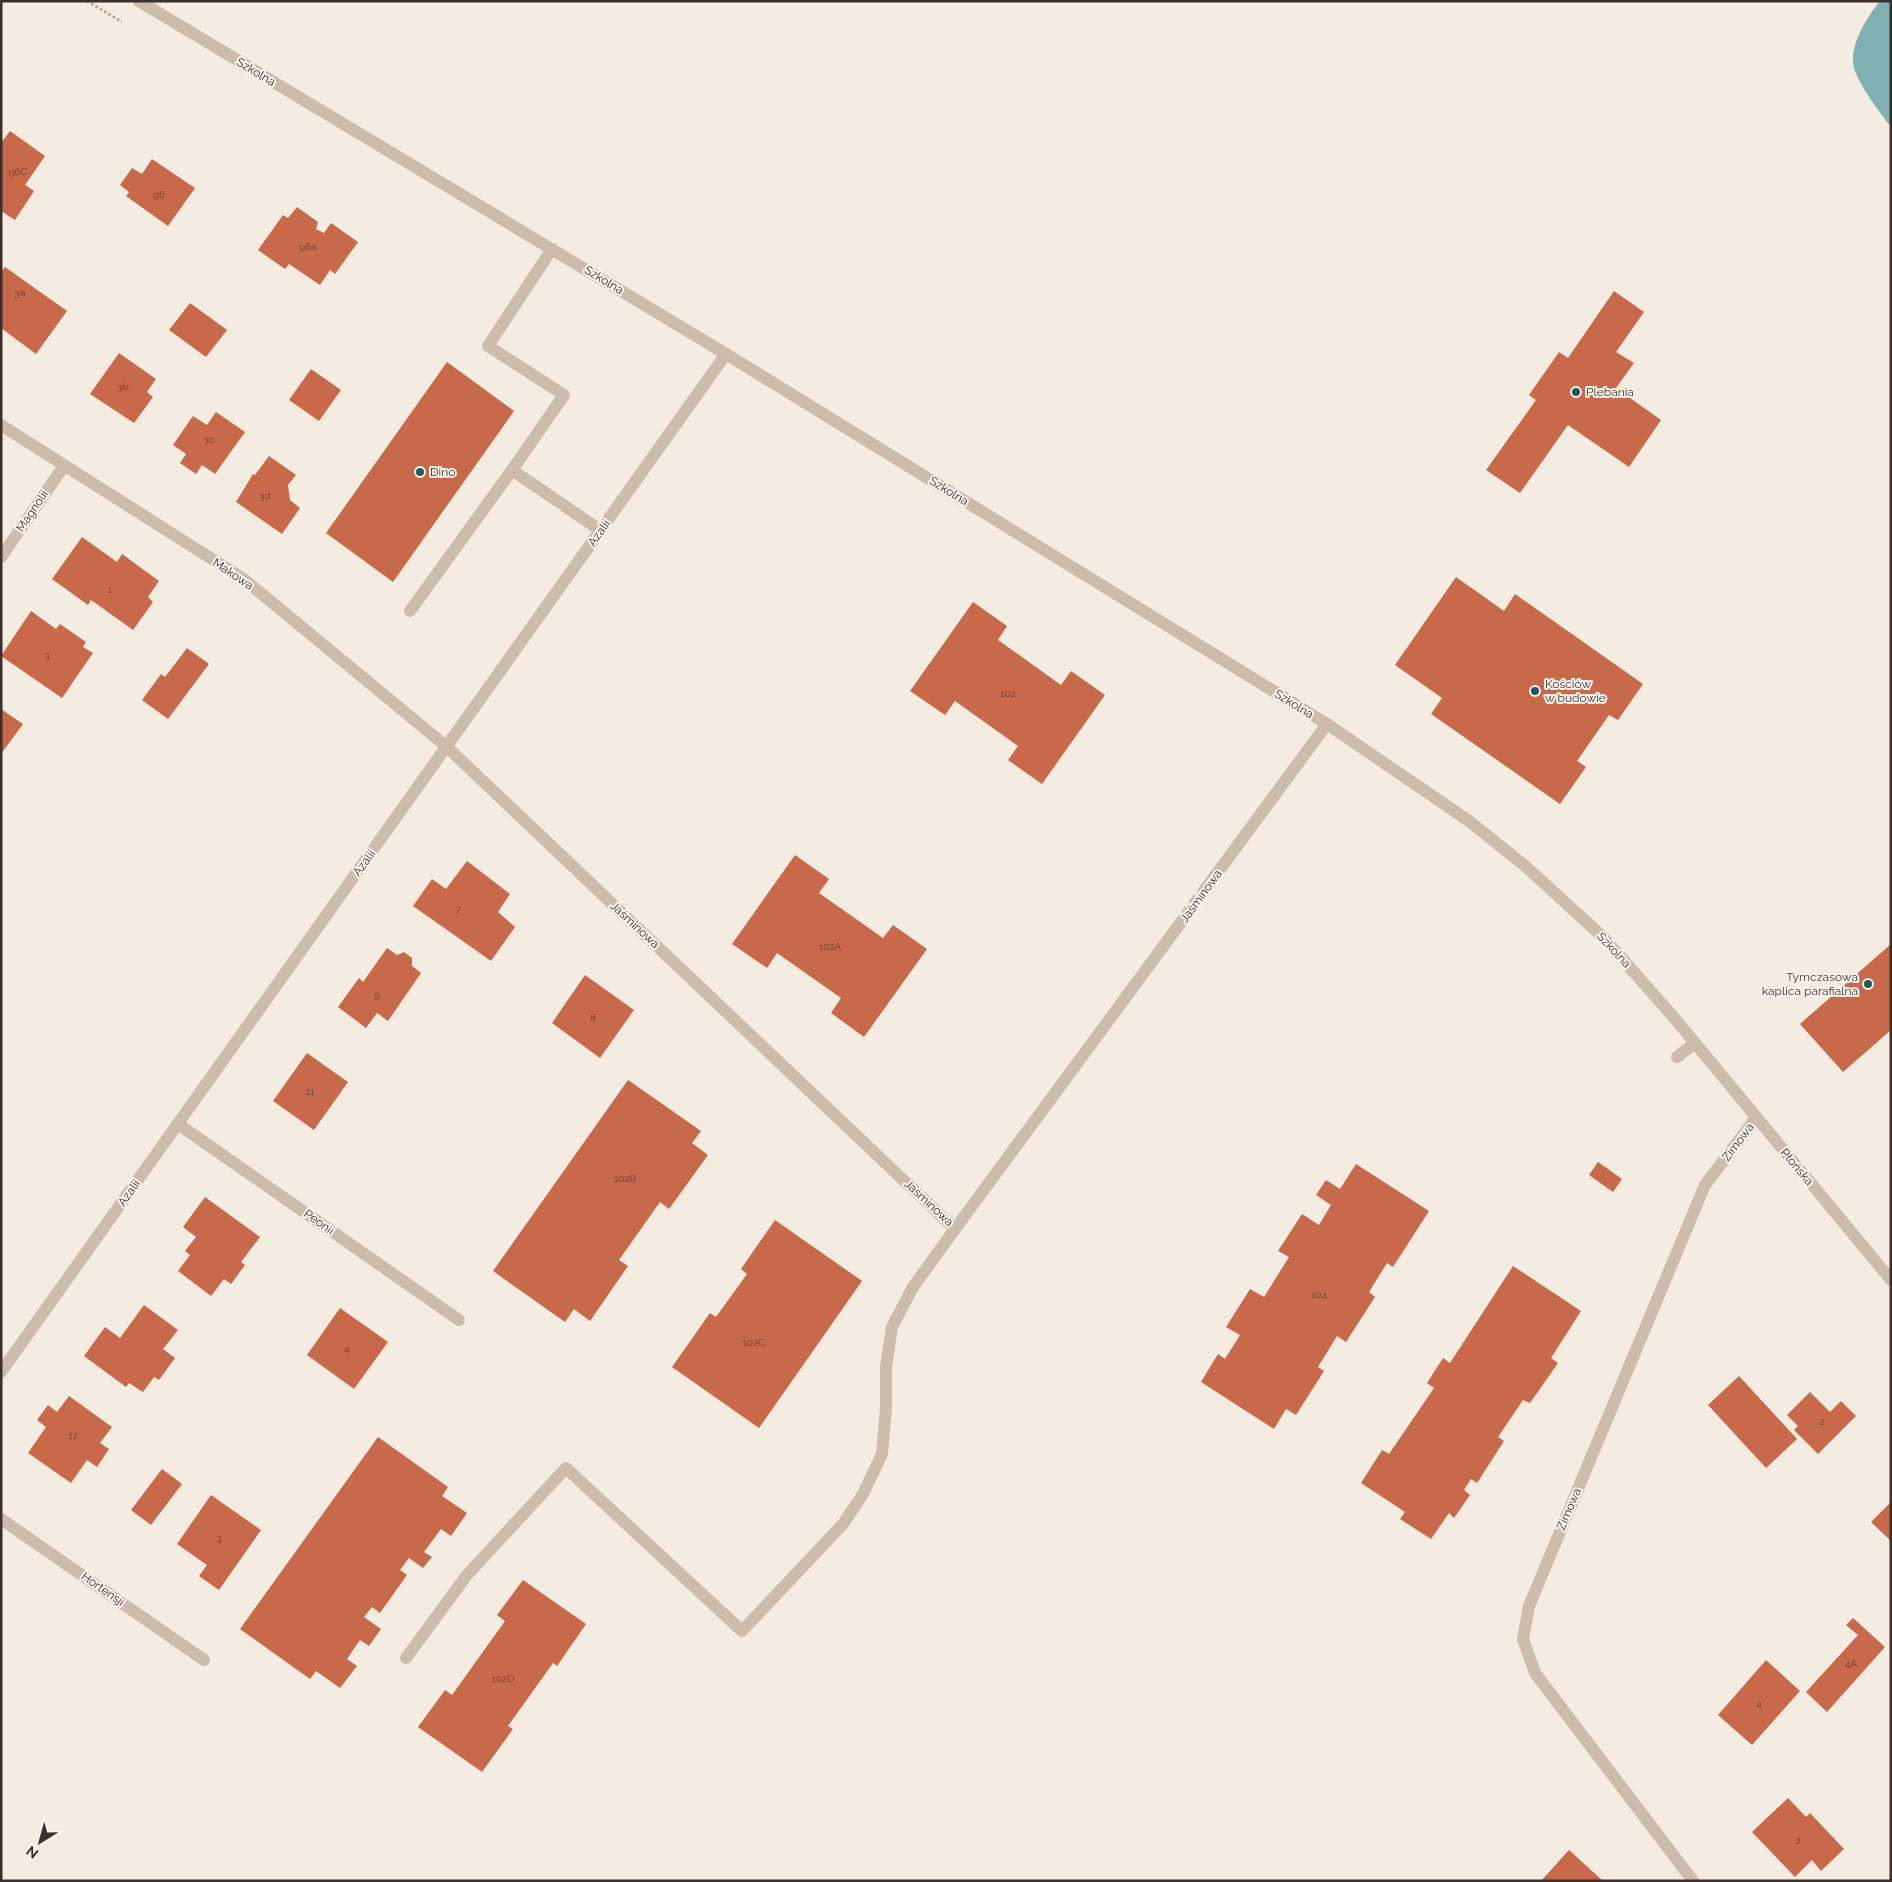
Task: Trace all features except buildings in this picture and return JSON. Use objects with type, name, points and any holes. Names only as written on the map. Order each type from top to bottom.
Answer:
[{"type":"street","name":"Szkolna","points":[[139,1],[726,354],[1327,724],[1469,821],[1524,865],[1603,937],[1704,1054]]},
{"type":"street","points":[[410,612],[564,394],[488,346],[552,249]]},
{"type":"street","name":"Azalii","points":[[1,1372],[726,354]]},
{"type":"street","name":"Makowa","points":[[1,425],[245,580],[447,747]]},
{"type":"street","name":"Magnolii","points":[[1,557],[64,466]]},
{"type":"street","points":[[512,470],[600,530]]},
{"type":"street","name":"Jaśminowa","points":[[447,747],[955,1229],[1327,724]]},
{"type":"street","points":[[1676,1058],[1695,1043]]},
{"type":"street","name":"Płońska","points":[[1704,1054],[1891,1280]]},
{"type":"street","name":"Zimowa","points":[[1693,1881],[1535,1673],[1523,1639],[1529,1606],[1705,1185],[1756,1118]]},
{"type":"street","name":"Peonii","points":[[178,1124],[459,1320]]},
{"type":"street","points":[[406,1658],[467,1575],[566,1468],[742,1631],[843,1524],[864,1494],[882,1454],[886,1408],[886,1366],[892,1327],[913,1287],[955,1229]]},
{"type":"street","name":"Hortensji","points":[[1,1519],[204,1660]]},
{"type":"water","points":[[1880,1],[1891,1],[1891,127],[1860,82],[1853,60],[1856,42],[1860,33]]},
{"type":"place","name":"Plebania","points":[[1576,392]]},
{"type":"place","name":"Dino","points":[[420,472]]},
{"type":"place","name":"Kościów w budowie","points":[[1535,691]]},
{"type":"place","name":"Tymczasowa kaplica parafialna","points":[[1868,984]]}]
